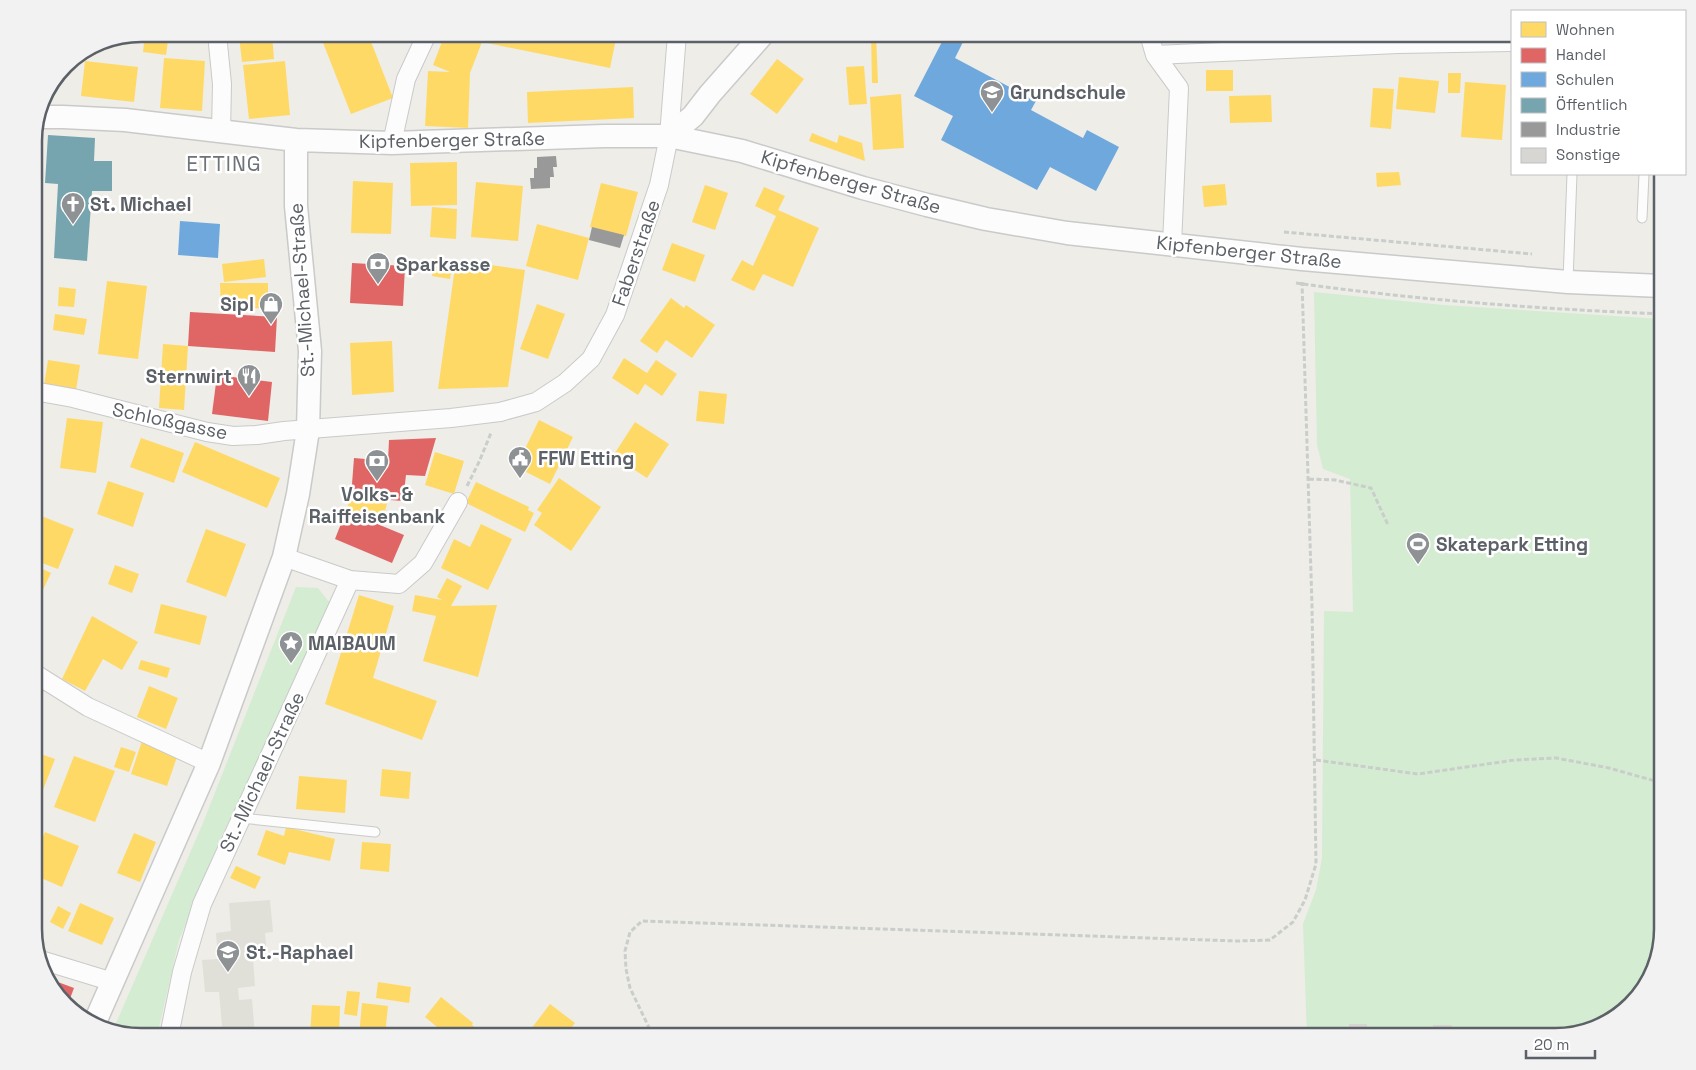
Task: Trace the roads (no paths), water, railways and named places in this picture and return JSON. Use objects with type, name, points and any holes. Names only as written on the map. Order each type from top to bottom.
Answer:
[{"type":"street","points":[[1151,42],[1155,55],[1179,88],[1172,244]]},
{"type":"street","points":[[1155,55],[1340,42]]},
{"type":"street","points":[[218,43],[222,84],[221,132]]},
{"type":"street","points":[[392,143],[406,79],[423,43]]},
{"type":"street","name":"Faberstraße","points":[[308,430],[500,412],[536,402],[565,383],[591,359],[615,315],[659,185],[669,136],[676,43]]},
{"type":"street","points":[[669,136],[693,116],[756,43]]},
{"type":"street","name":"Kipfenberger Straße","points":[[46,117],[125,120],[296,140],[392,143],[604,136],[669,136],[742,151],[863,188],[986,219],[1067,232],[1302,259],[1568,282],[1654,286]]},
{"type":"street","name":"St.-Michael-Straße","points":[[97,1017],[209,763],[284,557],[298,494],[308,430],[310,351],[296,206],[296,140]]},
{"type":"street","name":"Schloßgasse","points":[[43,393],[73,398],[207,432],[233,436],[308,430]]},
{"type":"street","points":[[284,557],[350,580],[399,584],[423,563],[458,502]]},
{"type":"street","name":"St.-Michael-Straße","points":[[171,1028],[182,972],[202,904],[350,580]]},
{"type":"street","points":[[43,679],[88,707],[209,763]]},
{"type":"street","points":[[49,962],[113,982]]},
{"type":"lane","points":[[1568,282],[1572,175]]},
{"type":"lane","points":[[1642,218],[1644,175]]},
{"type":"lane","points":[[241,818],[375,832]]},
{"type":"place","name":"Grundschule","points":[[992,113]]},
{"type":"place","name":"St. Michael","points":[[73,225]]},
{"type":"place","name":"Sparkasse","points":[[378,285]]},
{"type":"place","name":"Sipl","points":[[271,325]]},
{"type":"place","name":"Sternwirt","points":[[249,397]]},
{"type":"place","name":"FFW Etting","points":[[520,479]]},
{"type":"place","name":"Volks- & Raiffeisenbank","points":[[377,482]]},
{"type":"place","name":"Skatepark Etting","points":[[1418,565]]},
{"type":"place","name":"MAIBAUM","points":[[291,664]]},
{"type":"place","name":"St.-Raphael","points":[[228,973]]},
{"type":"district","name":"ETTING","points":[[224,163]]}]
